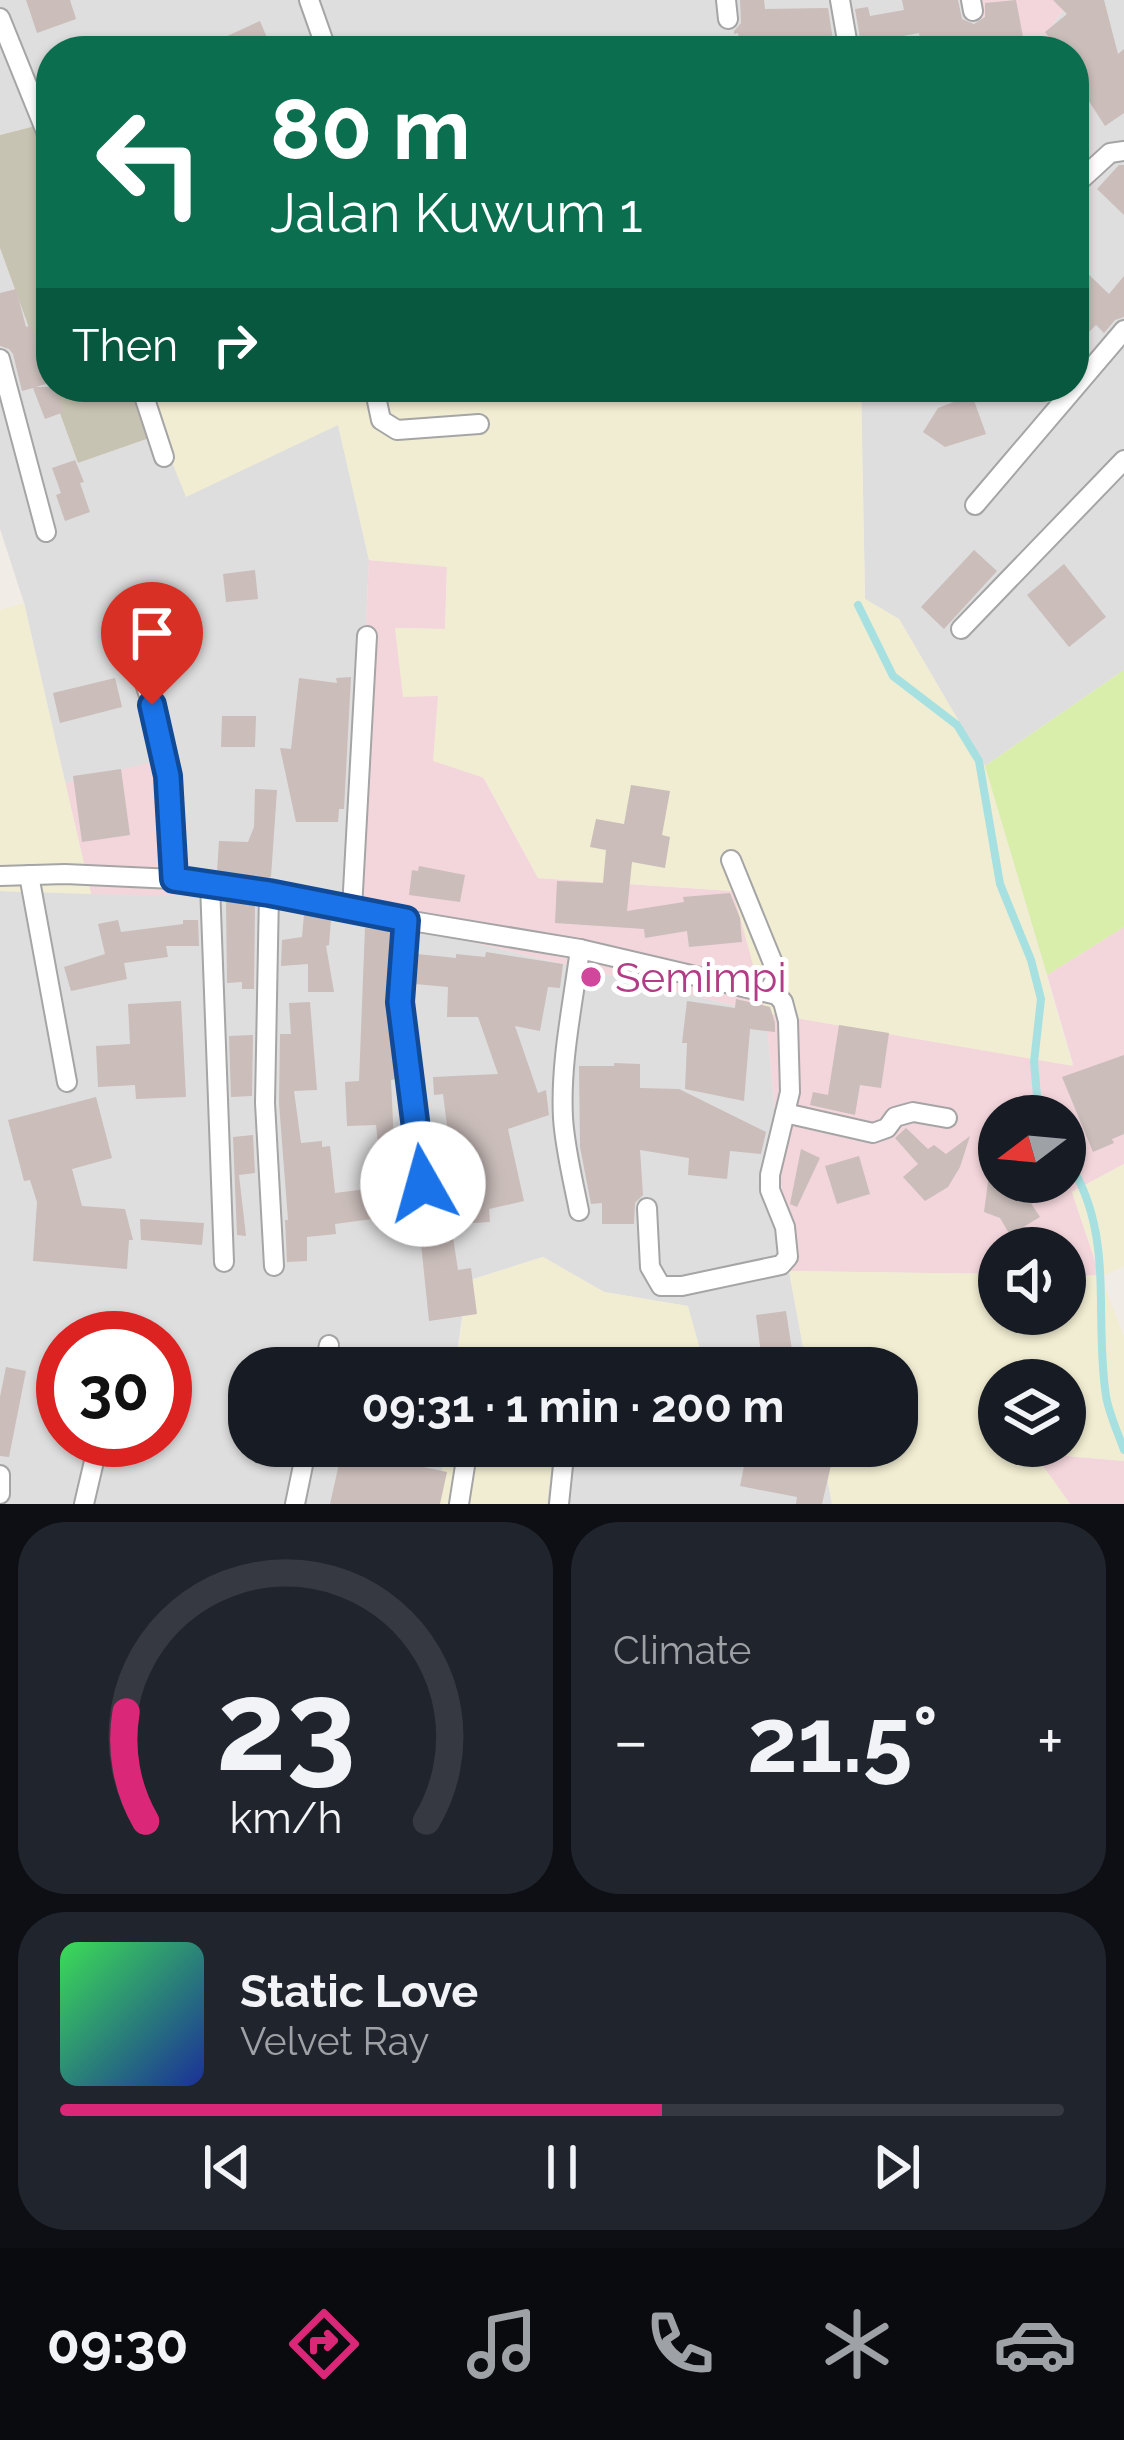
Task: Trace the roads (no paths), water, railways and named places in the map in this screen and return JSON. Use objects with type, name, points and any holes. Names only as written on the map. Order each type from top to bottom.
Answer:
[{"type":"street","points":[[309,0],[321,36]]},
{"type":"street","points":[[840,0],[846,36]]},
{"type":"street","points":[[0,18],[36,103]]},
{"type":"street","points":[[1089,172],[1110,153],[1124,151]]},
{"type":"street","points":[[1089,371],[1124,330]]},
{"type":"street","points":[[0,359],[46,532]]},
{"type":"street","points":[[146,402],[164,457]]},
{"type":"street","points":[[377,402],[381,420],[397,430],[479,424]]},
{"type":"street","points":[[975,506],[1063,402]]},
{"type":"street","points":[[961,628],[1120,474]]},
{"type":"street","points":[[352,909],[367,636]]},
{"type":"street","points":[[132,644],[168,776],[174,879]]},
{"type":"street","points":[[731,860],[775,968],[768,992]]},
{"type":"street","points":[[0,877],[65,874],[174,879],[269,893],[580,949],[780,998],[786,1012],[790,1092],[770,1175],[788,1257],[781,1265],[682,1286],[661,1286],[650,1267],[647,1208]]},
{"type":"street","points":[[29,875],[67,1082]]},
{"type":"street","points":[[210,884],[224,1262]]},
{"type":"street","points":[[269,893],[265,1103],[274,1266]]},
{"type":"street","points":[[406,920],[400,1002],[428,1223]]},
{"type":"street","points":[[579,1211],[563,1116],[580,949]]},
{"type":"street","points":[[785,1113],[873,1133],[887,1128],[895,1117],[913,1112],[947,1118]]},
{"type":"street","points":[[84,1504],[93,1467]]},
{"type":"street","points":[[295,1504],[303,1467]]},
{"type":"street","points":[[459,1504],[465,1467]]},
{"type":"street","points":[[559,1504],[563,1467]]},
{"type":"street","points":[[0,1475],[0,1494]]},
{"type":"waterway","points":[[858,605],[893,676],[957,725],[979,761],[1000,884],[1031,960],[1041,999],[1034,1062],[1037,1095]]},
{"type":"waterway","points":[[1086,1198],[1097,1243],[1106,1396],[1124,1450]]},
{"type":"place","name":"Semimpi","points":[[591,977]]}]
